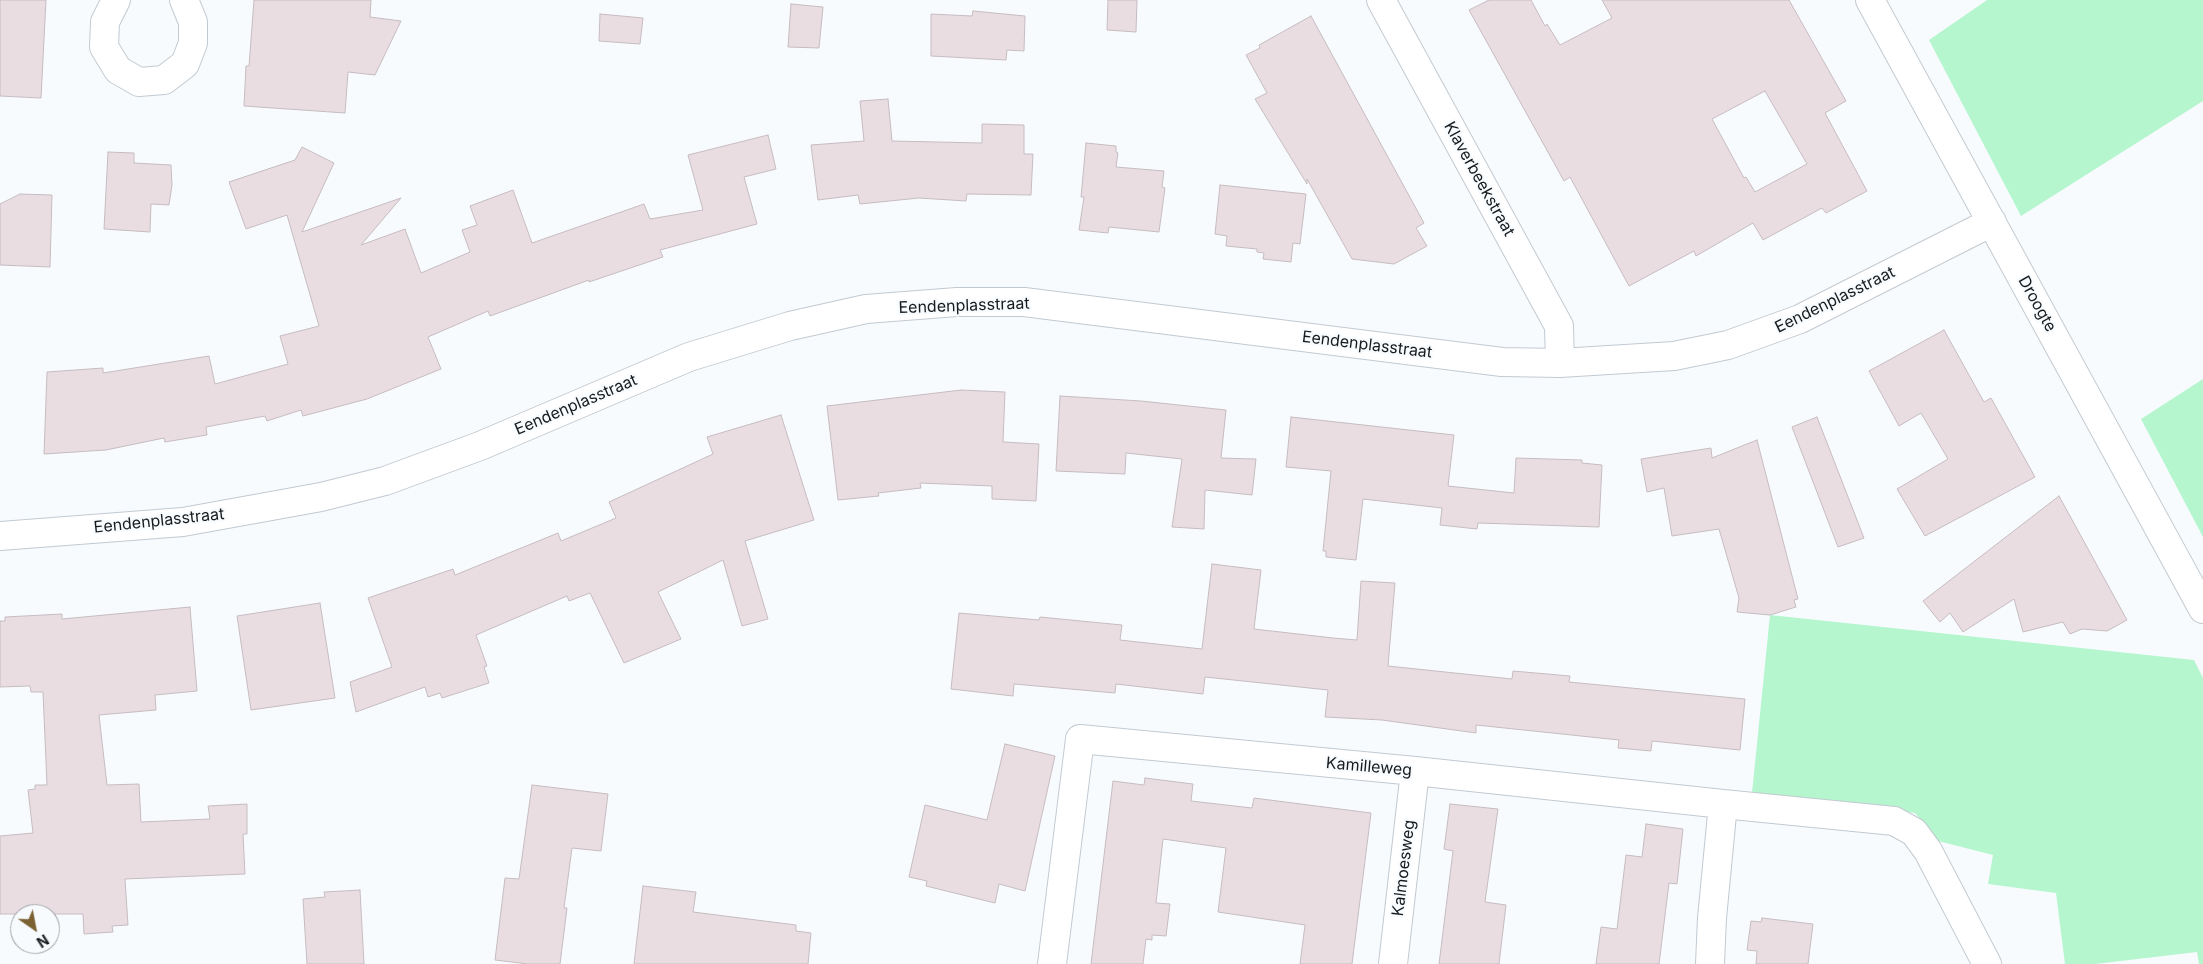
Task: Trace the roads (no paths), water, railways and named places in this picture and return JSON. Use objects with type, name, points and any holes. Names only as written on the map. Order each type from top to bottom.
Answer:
[{"type":"street","points":[[116,0],[106,22],[104,47],[118,70],[139,82],[164,80],[185,64],[193,43],[193,22],[184,0]]},
{"type":"street","name":"Klaverbeekstraat","points":[[1381,0],[1559,326],[1560,363]]},
{"type":"street","name":"Droogte","points":[[1870,0],[2203,609]]},
{"type":"street","name":"Eendenplasstraat","points":[[0,536],[183,522],[385,482],[480,446],[689,357],[790,326],[866,310],[957,302],[1024,302],[1502,362],[1560,363],[1674,356],[1728,345],[1766,333],[1800,319],[1992,222]]},
{"type":"street","name":"Kamilleweg","points":[[1052,964],[1080,740],[1415,771],[1886,820],[1914,832],[1928,852],[1987,964]]},
{"type":"street","name":"Kalmoesweg","points":[[1393,964],[1415,771]]},
{"type":"street","points":[[1710,964],[1712,918],[1723,804]]}]
